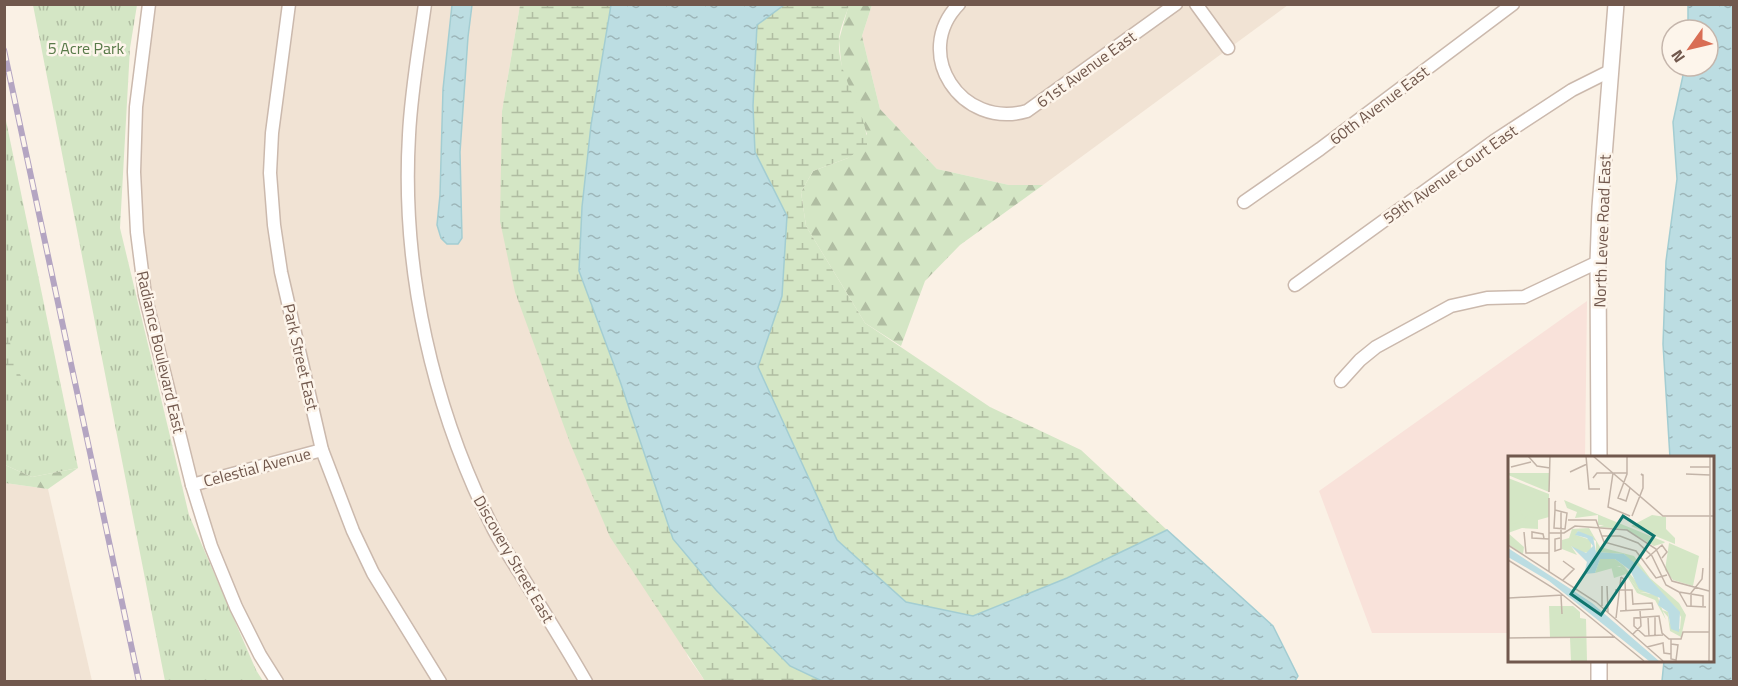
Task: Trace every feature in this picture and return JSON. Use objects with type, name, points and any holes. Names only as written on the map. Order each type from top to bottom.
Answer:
[{"type":"street","name":"Radiance Boulevard East","points":[[149,4],[136,107],[134,172],[137,232],[145,295],[192,485],[211,546],[236,607],[277,681]]},
{"type":"street","name":"Park Street East","points":[[289,4],[272,133],[270,173],[281,272],[322,450],[352,531],[373,573],[440,681]]},
{"type":"street","name":"Discovery Street East","points":[[425,4],[409,135],[409,197],[413,265],[426,340],[447,418],[470,480],[495,533],[586,681]]},
{"type":"street","name":"61st Avenue East","points":[[959,4],[946,23],[940,47],[945,71],[959,95],[970,105],[993,114],[1015,114],[1027,111],[1176,4]]},
{"type":"street","points":[[1196,4],[1228,48]]},
{"type":"street","name":"60th Avenue East","points":[[1244,202],[1320,149],[1513,4]]},
{"type":"street","name":"North Levee Road East","points":[[1599,456],[1600,207],[1616,4]]},
{"type":"street","name":"59th Avenue Court East","points":[[1295,285],[1494,141],[1572,90],[1611,71]]},
{"type":"street","points":[[1341,381],[1376,346],[1451,306],[1487,298],[1524,297],[1598,262]]},
{"type":"street","name":"Celestial Avenue","points":[[192,485],[322,450]]},
{"type":"street","points":[[1599,662],[1599,681]]},
{"type":"shaded area","points":[[146,5],[520,5],[502,111],[688,657],[705,681],[277,681],[260,655],[192,485],[137,232]]},
{"type":"shaded area","points":[[872,5],[1288,5],[1043,185],[1009,185],[937,169],[880,109],[862,36]]},
{"type":"shaded area","points":[[1587,301],[1585,456],[1508,456],[1508,633],[1372,633],[1319,491]]},
{"type":"shaded area","points":[[5,483],[48,489],[92,681],[5,682]]},
{"type":"green space","points":[[849,4],[872,5],[862,36],[880,109],[937,169],[1009,185],[1043,185],[960,245],[925,281],[901,346],[865,323],[806,226],[801,192],[813,171],[848,158],[867,134],[842,71],[839,40]]},
{"type":"green space","name":"5 Acre Park","points":[[33,5],[137,5],[130,48],[120,228],[189,515],[256,670],[263,681],[165,681]]},
{"type":"green space","points":[[520,5],[611,5],[591,125],[582,207],[579,271],[620,381],[673,539],[716,590],[790,666],[824,681],[705,681],[610,537],[570,443],[515,292],[500,221],[502,111]]},
{"type":"green space","points":[[784,5],[849,5],[840,32],[840,55],[847,82],[863,120],[867,145],[848,158],[813,171],[801,192],[806,226],[865,323],[990,407],[1081,450],[1167,530],[1067,578],[973,616],[906,602],[837,540],[758,367],[782,296],[755,152],[753,106],[757,25]]},
{"type":"green space","points":[[4,111],[78,468],[32,477],[5,465]]},
{"type":"green space","points":[[4,310],[8,321],[12,352],[24,383],[13,381],[5,372]]},
{"type":"green space","points":[[5,465],[32,477],[78,468],[48,489],[5,483]]},
{"type":"water","points":[[452,5],[472,5],[460,152],[462,238],[458,244],[447,244],[441,238],[437,225],[443,89]]},
{"type":"water","points":[[611,5],[784,5],[757,25],[753,106],[755,152],[787,216],[782,296],[758,367],[837,540],[906,602],[973,616],[1067,578],[1167,530],[1273,626],[1298,676],[1295,681],[824,682],[790,666],[716,590],[673,539],[620,381],[579,271],[582,207],[591,125]]},
{"type":"water","points":[[1688,5],[1733,5],[1733,681],[1662,681],[1664,662],[1714,662],[1714,456],[1670,456],[1663,344],[1666,261],[1677,179],[1673,122],[1682,78],[1720,78],[1720,18],[1688,18]]},
{"type":"railway","points":[[4,50],[139,682]]}]
